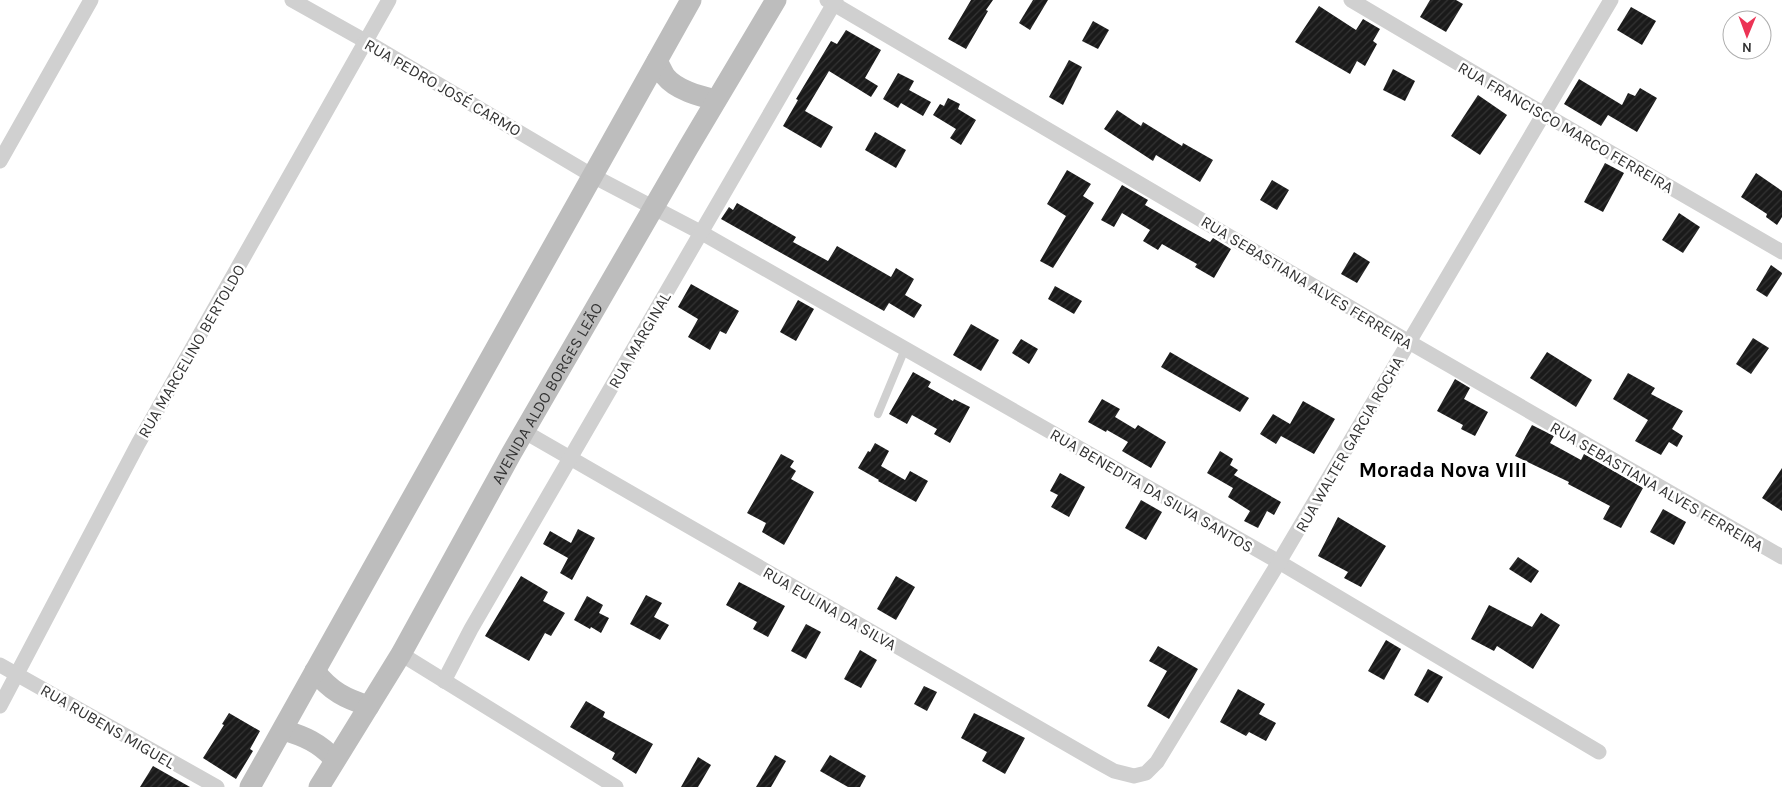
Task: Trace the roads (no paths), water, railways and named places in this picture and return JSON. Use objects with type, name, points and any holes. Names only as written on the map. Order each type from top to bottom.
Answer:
[{"type":"street","points":[[0,161],[91,0]]},
{"type":"street","name":"RUA PEDRO JOSÉ CARMO","points":[[292,0],[367,42],[593,176],[654,208]]},
{"type":"street","name":"RUA MARCELINO BERTOLDO","points":[[0,706],[138,444],[367,42],[389,0]]},
{"type":"street","points":[[250,787],[691,0]]},
{"type":"street","name":"AVENIDA ALDO BORGES LEÃO","points":[[319,787],[401,654],[524,432],[776,0]]},
{"type":"street","name":"RUA FRANCISCO MARCO FERREIRA","points":[[1352,0],[1782,252]]},
{"type":"street","name":"RUA WALTER GARCIA ROCHA","points":[[1138,776],[1152,769],[1163,753],[1204,682],[1279,562],[1611,0]]},
{"type":"street","name":"RUA MARGINAL","points":[[444,681],[471,629],[702,233],[832,1]]},
{"type":"street","name":"RUA SEBASTIANA ALVES FERREIRA","points":[[832,1],[1409,342],[1782,557]]},
{"type":"street","points":[[657,61],[665,76],[676,86],[699,96],[716,100]]},
{"type":"street","name":"RUA BENEDITA DA SILVA SANTOS","points":[[654,208],[702,233],[1279,562],[1599,752]]},
{"type":"street","name":"RUA EULINA DA SILVA","points":[[524,432],[1072,748],[1114,771],[1129,776],[1138,776]]},
{"type":"street","points":[[401,654],[616,787]]},
{"type":"street","name":"RUA RUBENS MIGUEL","points":[[0,665],[217,787]]},
{"type":"street","points":[[315,671],[331,689],[344,698],[369,706]]},
{"type":"street","points":[[283,730],[302,735],[315,742],[328,751],[335,760]]},
{"type":"lane","points":[[878,414],[905,348]]},
{"type":"district","name":"Morada Nova VIII","points":[[1443,470]]}]
